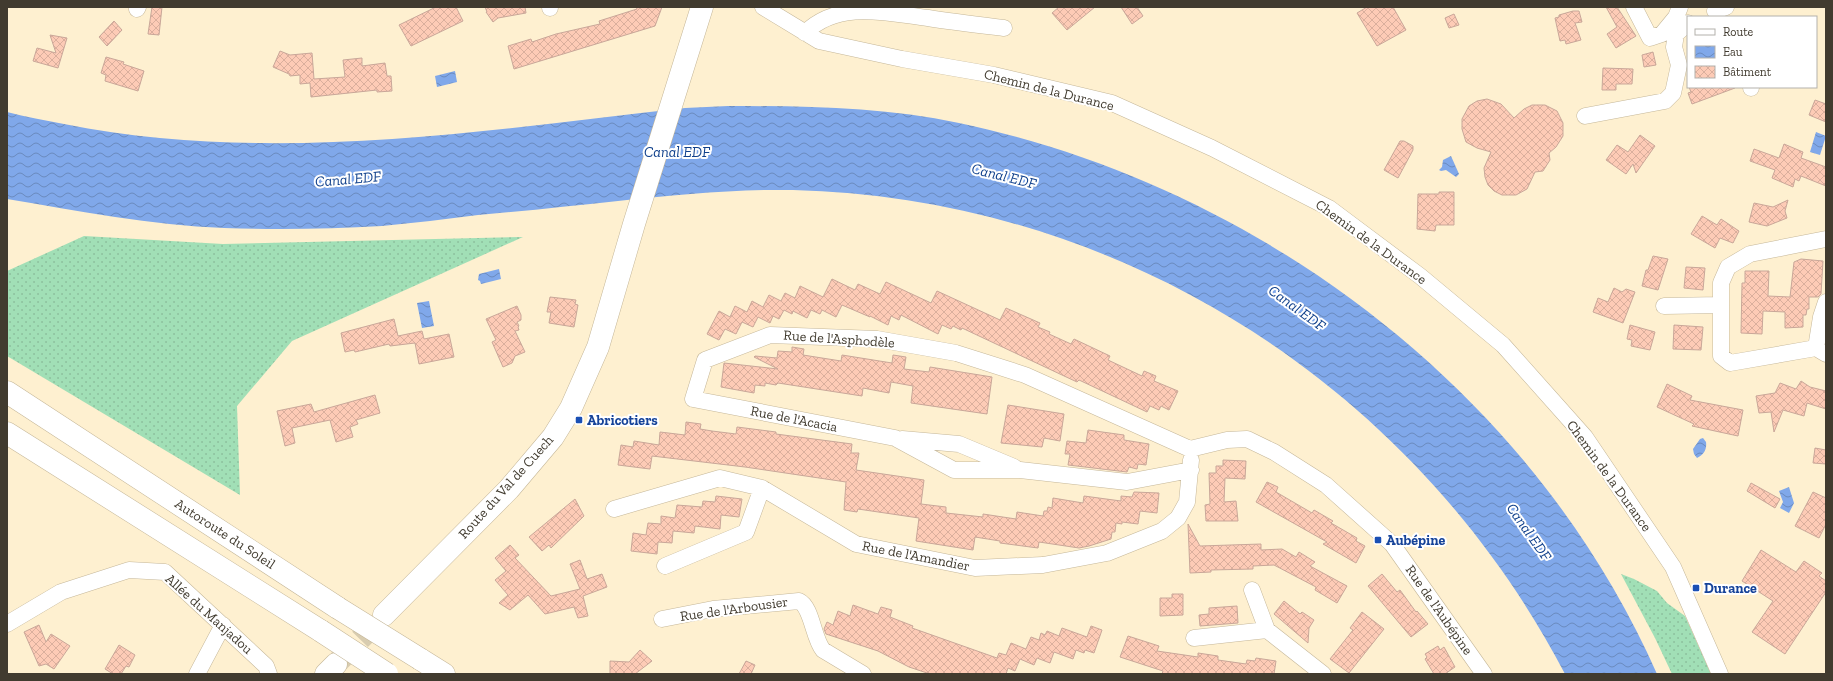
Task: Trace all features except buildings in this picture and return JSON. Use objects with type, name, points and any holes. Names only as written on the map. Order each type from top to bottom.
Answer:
[{"type":"main road","name":"Route du Val de Cuech","points":[[384,615],[509,489],[553,437],[571,408],[598,347],[634,224],[702,7]]},
{"type":"main road","name":"Autoroute du Soleil","points":[[7,392],[338,608],[444,674]]},
{"type":"main road","points":[[7,433],[387,674]]},
{"type":"street","name":"Chemin de la Durance","points":[[763,7],[819,41],[902,59],[994,75],[1112,103],[1212,148],[1329,208],[1420,276],[1503,345],[1585,438],[1673,567],[1720,674]]},
{"type":"street","points":[[1634,7],[1650,38],[1662,34],[1676,17],[1680,7]]},
{"type":"street","points":[[805,33],[814,24],[826,18],[860,9],[1004,28]]},
{"type":"street","points":[[1585,116],[1665,101],[1673,93],[1680,65],[1674,47],[1676,34],[1687,23]]},
{"type":"street","points":[[1826,239],[1750,254],[1728,267],[1721,282],[1722,356],[1730,364],[1821,351],[1821,317],[1826,302]]},
{"type":"street","points":[[1664,306],[1721,305]]},
{"type":"street","name":"Rue de l'Asphodèle","points":[[693,399],[705,360],[770,335],[877,339],[956,354],[1025,375],[1190,449]]},
{"type":"street","name":"Rue de l'Acacia","points":[[693,399],[895,438],[959,444],[1020,470]]},
{"type":"street","name":"Rue de l'Acacia","points":[[895,438],[954,470],[1020,470],[1127,482],[1191,470]]},
{"type":"street","name":"Rue de l'Aubépine","points":[[1190,449],[1227,440],[1248,439],[1274,452],[1326,484],[1392,544],[1484,674]]},
{"type":"street","name":"Rue de l'Amandier","points":[[614,509],[720,478],[762,488],[856,544],[975,568],[1043,565],[1107,553],[1162,531],[1178,518],[1187,502],[1191,470],[1190,449]]},
{"type":"street","points":[[665,566],[746,532],[762,488]]},
{"type":"street","name":"Allée du Manjadou","points":[[7,624],[61,592],[129,570],[165,572],[266,666],[269,674]]},
{"type":"street","points":[[1252,590],[1267,630],[1323,674]]},
{"type":"street","name":"Rue de l'Arbousier","points":[[662,619],[713,609],[799,601],[803,603],[807,610],[818,645],[823,650],[863,674]]},
{"type":"street","points":[[197,674],[222,625]]},
{"type":"street","points":[[1194,638],[1267,630]]},
{"type":"green space","points":[[84,236],[223,244],[523,237],[292,341],[237,406],[240,495],[7,356],[7,271]]},
{"type":"green space","points":[[1621,574],[1657,591],[1667,603],[1685,616],[1711,674],[1672,674],[1655,638]]},
{"type":"water","points":[[455,71],[457,82],[437,87],[435,76]]},
{"type":"water","name":"Canal EDF","points":[[728,106],[844,108],[902,114],[959,123],[1070,153],[1177,196],[1279,250],[1374,316],[1460,392],[1537,477],[1603,572],[1657,674],[1565,674],[1502,571],[1427,478],[1341,396],[1245,327],[1141,270],[1030,228],[914,201],[793,190],[749,190],[705,193],[382,226],[303,229],[224,228],[169,224],[115,217],[7,199],[7,112],[64,124],[141,136],[219,142],[297,143],[374,140],[452,134],[685,108]]},
{"type":"water","points":[[1816,132],[1826,136],[1820,155],[1810,152]]},
{"type":"water","points":[[1451,156],[1459,174],[1456,177],[1446,170],[1439,170],[1442,167],[1443,160]]},
{"type":"water","points":[[499,269],[501,279],[481,284],[478,280],[479,274]]},
{"type":"water","points":[[429,301],[434,326],[422,328],[417,303]]},
{"type":"water","points":[[1703,438],[1706,442],[1706,447],[1702,455],[1697,458],[1693,449],[1700,439]]},
{"type":"water","points":[[1789,487],[1794,503],[1789,513],[1780,508],[1783,502],[1779,491]]},
{"type":"tunnel","points":[[337,663],[384,615]]},
{"type":"place","name":"Abricotiers","points":[[579,420]]},
{"type":"place","name":"Aubépine","points":[[1378,540]]},
{"type":"place","name":"Durance","points":[[1696,588]]}]
